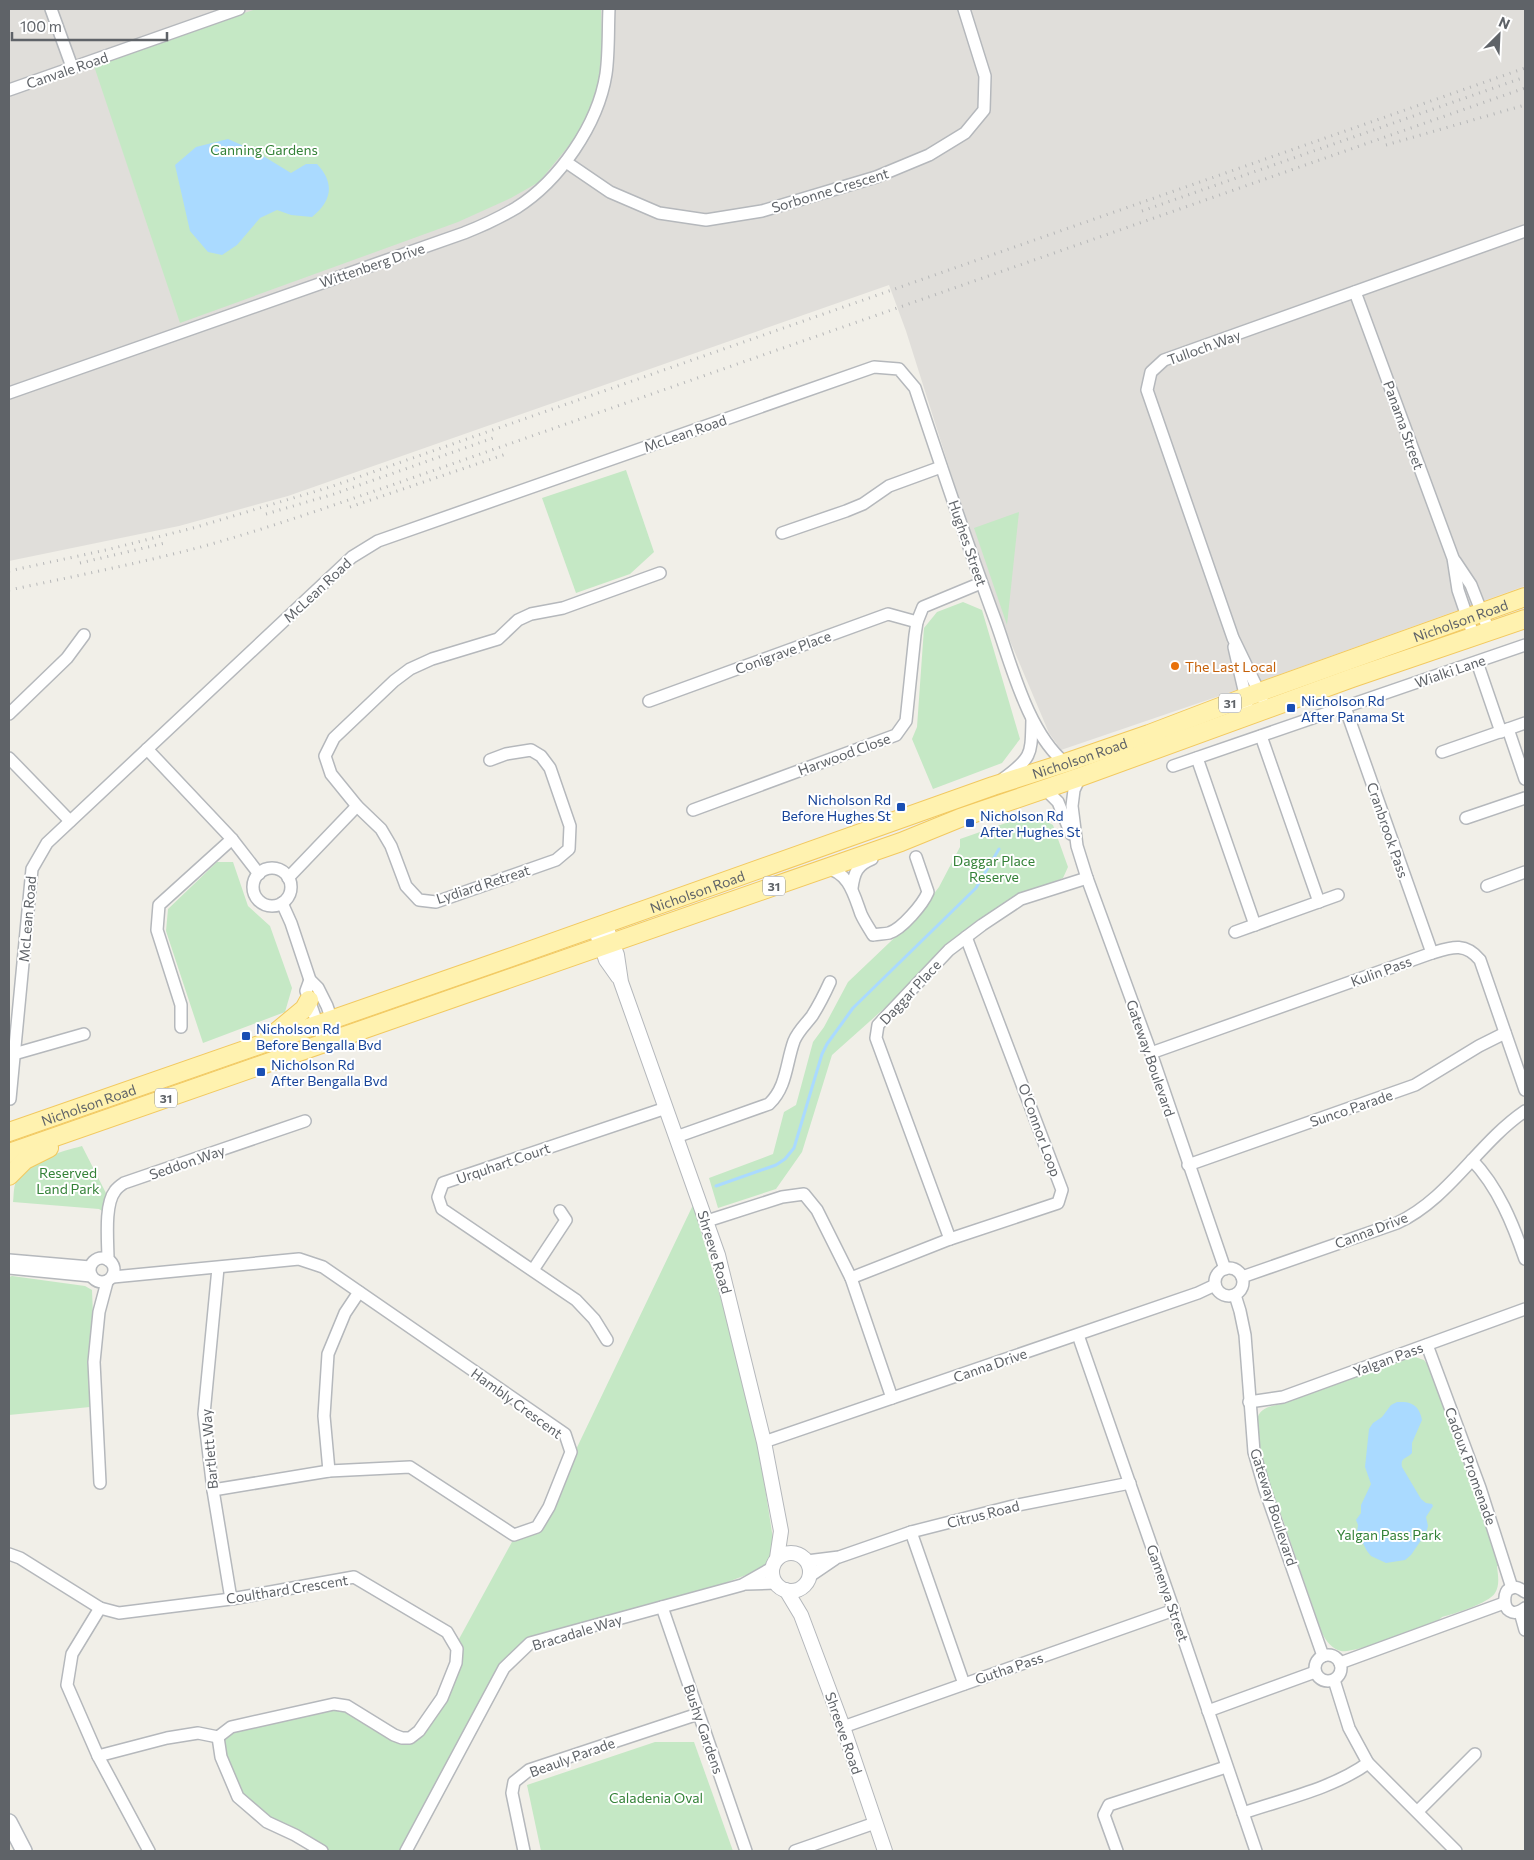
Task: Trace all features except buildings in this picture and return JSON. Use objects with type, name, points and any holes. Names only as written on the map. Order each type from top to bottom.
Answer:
[{"type":"main road","name":"Nicholson Road","points":[[9,1132],[600,926],[993,786],[1065,763],[1525,597]]},
{"type":"main road","name":"Nicholson Road","points":[[9,1152],[901,842],[960,818],[1525,619]]},
{"type":"main road","points":[[869,830],[866,838],[873,842],[902,832],[935,829]]},
{"type":"main road","points":[[261,1045],[304,1009],[309,1000]]},
{"type":"main road","points":[[9,1176],[25,1160],[40,1151],[102,1128],[119,1115]]},
{"type":"main road","points":[[9,1822],[24,1851]]},
{"type":"main road","points":[[9,1836],[17,1851]]},
{"type":"street","points":[[51,9],[72,67]]},
{"type":"street","name":"Canvale Road","points":[[9,90],[239,9]]},
{"type":"street","name":"Wittenberg Drive","points":[[9,393],[490,222],[517,207],[538,191],[566,162],[584,134],[597,106],[606,74],[609,9]]},
{"type":"street","name":"Sorbonne Crescent","points":[[566,162],[610,192],[659,213],[706,220],[762,211],[876,177],[929,156],[965,133],[984,110],[985,76],[964,9]]},
{"type":"street","name":"Tulloch Way","points":[[1273,707],[1253,695],[1240,678],[1233,638],[1147,390],[1150,372],[1164,360],[1525,231]]},
{"type":"street","name":"Panama Street","points":[[1354,292],[1453,558],[1458,590],[1474,616],[1481,634]]},
{"type":"street","name":"McLean Road","points":[[10,1099],[32,869],[48,843],[352,557],[378,541],[874,367],[900,369]]},
{"type":"street","name":"Hughes Street","points":[[900,369],[915,388],[941,467],[1032,720],[1054,753],[1065,763]]},
{"type":"street","points":[[782,533],[863,504],[889,486],[941,467]]},
{"type":"street","name":"Lydiard Retreat","points":[[490,760],[506,754],[531,750],[541,756],[550,768],[570,826],[569,849],[556,860],[436,902],[419,900],[406,886],[391,846],[381,829],[357,806],[330,774],[325,756],[334,738],[394,681],[410,669],[432,659],[498,639],[518,620],[532,614],[564,608],[660,573]]},
{"type":"street","points":[[917,622],[923,607],[982,583]]},
{"type":"street","name":"Conigrave Place","points":[[649,701],[888,614],[917,622]]},
{"type":"street","name":"Harwood Close","points":[[692,810],[896,735],[906,721],[917,622]]},
{"type":"street","points":[[9,714],[67,658],[84,635]]},
{"type":"street","name":"Wialki Lane","points":[[1173,766],[1525,645]]},
{"type":"street","points":[[1477,662],[1525,779]]},
{"type":"street","name":"Tulloch Way","points":[[1242,718],[1253,695]]},
{"type":"street","name":"Cranbrook Pass","points":[[1345,706],[1432,953]]},
{"type":"street","name":"Hughes Street","points":[[993,786],[1027,757],[1031,746],[1032,720]]},
{"type":"street","points":[[1442,752],[1525,723]]},
{"type":"street","points":[[1261,736],[1319,902]]},
{"type":"street","points":[[147,750],[232,839],[258,874]]},
{"type":"street","points":[[9,758],[70,822]]},
{"type":"street","points":[[1197,758],[1255,925]]},
{"type":"street","name":"Gateway Boulevard","points":[[1077,846],[1072,806],[1074,790],[1080,777]]},
{"type":"street","name":"Gateway Boulevard","points":[[1045,789],[1058,802],[1077,846],[1225,1269]]},
{"type":"street","points":[[1466,818],[1525,798]]},
{"type":"street","points":[[288,878],[357,806]]},
{"type":"street","points":[[181,1027],[181,1005],[157,930],[159,905],[232,839]]},
{"type":"street","points":[[852,888],[854,874],[860,865],[890,853],[901,842]]},
{"type":"street","points":[[826,868],[841,875],[852,888],[862,916],[873,935],[898,928],[925,899],[928,892],[916,857]]},
{"type":"street","points":[[268,869],[284,873],[288,878],[290,889],[289,894],[282,903],[270,906],[259,901],[253,890],[253,884],[258,874],[268,869]]},
{"type":"street","points":[[1487,886],[1525,872]]},
{"type":"street","name":"Daggar Place","points":[[950,1239],[876,1038],[878,1025],[949,950],[966,937],[1021,899],[1087,878]]},
{"type":"street","points":[[1235,932],[1338,895]]},
{"type":"street","points":[[282,903],[310,980],[318,988],[324,1023]]},
{"type":"street","name":"Shreeve Road","points":[[600,926],[606,944],[617,955],[621,982],[718,1255],[764,1442],[781,1531],[772,1577],[801,1615],[843,1727],[885,1851]]},
{"type":"street","name":"O'Connor Loop","points":[[852,1278],[950,1239],[1058,1203],[1062,1190],[966,937]]},
{"type":"street","name":"Kulin Pass","points":[[1150,1053],[1432,953],[1459,946],[1469,949],[1480,960],[1525,1090]]},
{"type":"street","points":[[310,980],[306,990],[309,1000],[324,1023],[331,1040]]},
{"type":"street","points":[[676,1137],[769,1104],[777,1097],[782,1087],[795,1040],[801,1028],[811,1017],[830,982]]},
{"type":"street","name":"Sunco Parade","points":[[1188,1165],[1415,1085],[1479,1046],[1505,1033]]},
{"type":"street","points":[[14,1054],[84,1034]]},
{"type":"street","name":"Urquhart Court","points":[[606,1340],[594,1319],[576,1300],[442,1209],[438,1197],[443,1183],[666,1108]]},
{"type":"street","name":"Canna Drive","points":[[1242,1277],[1397,1223],[1412,1216],[1429,1202],[1508,1124],[1525,1111]]},
{"type":"street","name":"Seddon Way","points":[[100,1483],[94,1362],[110,1199],[115,1189],[124,1183],[305,1121]]},
{"type":"street","points":[[1472,1160],[1489,1179],[1519,1242],[1525,1259]]},
{"type":"street","points":[[707,1221],[782,1197],[804,1194],[817,1210],[852,1278],[892,1398]]},
{"type":"street","points":[[533,1270],[566,1220],[560,1211]]},
{"type":"street","points":[[9,1260],[102,1271]]},
{"type":"street","name":"Hambly Crescent","points":[[102,1271],[146,1273],[299,1260],[323,1267],[565,1434],[571,1452],[549,1507],[537,1527],[514,1536],[410,1467],[330,1471],[213,1490]]},
{"type":"street","points":[[9,1268],[102,1271]]},
{"type":"street","name":"Bartlett Way","points":[[218,1268],[204,1414],[213,1490],[231,1599]]},
{"type":"street","points":[[1225,1269],[1233,1269],[1242,1277],[1242,1286],[1235,1295],[1222,1295],[1215,1285],[1216,1277],[1225,1269]]},
{"type":"street","name":"Canna Drive","points":[[764,1442],[1198,1293],[1215,1285]]},
{"type":"street","points":[[330,1471],[324,1416],[328,1354],[345,1313],[359,1292]]},
{"type":"street","name":"Gateway Boulevard","points":[[1235,1295],[1245,1335],[1254,1452],[1265,1490],[1324,1656]]},
{"type":"street","name":"Yalgan Pass","points":[[1249,1402],[1283,1397],[1525,1309]]},
{"type":"street","name":"Gamenya Street","points":[[1078,1334],[1256,1851]]},
{"type":"street","name":"Cadoux Promenade","points":[[1427,1345],[1480,1488],[1512,1588]]},
{"type":"street","name":"Citrus Road","points":[[806,1581],[839,1557],[911,1532],[1012,1506],[1130,1483]]},
{"type":"street","name":"Shreeve Road","points":[[781,1531],[810,1569],[806,1581],[801,1615]]},
{"type":"street","points":[[911,1532],[964,1684]]},
{"type":"street","points":[[775,1563],[790,1553],[802,1557]]},
{"type":"street","name":"Coulthard Crescent","points":[[9,1554],[20,1558],[100,1608],[119,1614],[231,1599],[354,1577],[447,1632],[457,1649],[456,1663],[442,1698],[419,1731],[410,1738],[394,1735],[347,1706],[334,1704],[231,1727],[218,1737]]},
{"type":"street","name":"Citrus Road","points":[[802,1557],[839,1557]]},
{"type":"street","name":"Bracadale Way","points":[[742,1585],[775,1563]]},
{"type":"street","points":[[780,1586],[797,1590],[806,1581]]},
{"type":"street","name":"Bracadale Way","points":[[406,1851],[504,1668],[530,1643],[742,1585],[780,1586]]},
{"type":"street","points":[[1525,1592],[1520,1588],[1512,1588],[1505,1596],[1504,1603],[1512,1611],[1523,1610],[1525,1630]]},
{"type":"street","points":[[1340,1663],[1504,1603]]},
{"type":"street","name":"Bushy Gardens","points":[[662,1607],[746,1851]]},
{"type":"street","points":[[100,1608],[72,1654],[67,1685],[98,1756],[149,1851]]},
{"type":"street","name":"Gutha Pass","points":[[843,1727],[1174,1610]]},
{"type":"street","points":[[1331,1655],[1340,1663],[1340,1675],[1334,1680],[1324,1681],[1315,1672],[1315,1664],[1324,1656],[1331,1655]]},
{"type":"street","points":[[1208,1711],[1315,1672]]},
{"type":"street","points":[[1334,1680],[1349,1728],[1368,1763],[1456,1851]]},
{"type":"street","name":"Beauly Parade","points":[[524,1851],[512,1794],[514,1782],[529,1770],[698,1714]]},
{"type":"street","points":[[98,1756],[167,1738],[198,1733],[218,1737],[221,1757],[238,1797],[267,1822],[295,1835],[322,1851]]},
{"type":"street","points":[[1418,1811],[1475,1754]]},
{"type":"street","points":[[1243,1813],[1337,1781],[1368,1763]]},
{"type":"street","points":[[1117,1851],[1104,1815],[1108,1805],[1226,1767]]},
{"type":"street","points":[[795,1851],[875,1823]]},
{"type":"shaded area","points":[[9,9],[1525,9],[1525,586],[1234,691],[1061,750],[1049,733],[986,584],[906,331],[889,285],[288,496],[179,526],[9,561]]},
{"type":"green space","name":"Canning Gardens","points":[[256,9],[601,9],[603,74],[580,132],[539,182],[511,198],[458,222],[180,323],[94,66]]},
{"type":"green space","points":[[626,470],[654,552],[630,574],[576,593],[542,498]]},
{"type":"green space","points":[[1019,512],[1007,625],[974,528]]},
{"type":"green space","points":[[963,602],[982,610],[1020,739],[1002,763],[933,789],[912,739],[917,727],[924,628],[937,612]]},
{"type":"green space","name":"Daggar Place Reserve","points":[[1032,814],[1053,825],[1068,867],[1063,878],[1023,895],[942,950],[897,997],[832,1055],[802,1152],[776,1189],[718,1208],[709,1178],[773,1154],[784,1112],[796,1105],[813,1042],[824,1027],[848,982],[910,923],[923,908],[939,887],[960,847],[960,839]]},
{"type":"green space","points":[[217,862],[233,862],[248,906],[270,926],[292,988],[285,1012],[203,1043],[166,931],[168,909]]},
{"type":"green space","name":"Reserved Land Park","points":[[82,1146],[110,1201],[109,1215],[99,1209],[13,1202],[15,1184],[24,1171],[47,1157]]},
{"type":"green space","points":[[693,1205],[736,1350],[761,1462],[774,1545],[771,1560],[762,1569],[668,1602],[527,1640],[505,1664],[399,1851],[323,1851],[267,1821],[239,1797],[221,1738],[231,1729],[332,1709],[343,1710],[412,1742],[457,1663],[459,1639],[513,1540],[537,1531]]},
{"type":"green space","points":[[9,1277],[85,1286],[92,1290],[93,1315],[89,1353],[90,1407],[9,1415]]},
{"type":"green space","name":"Yalgan Pass Park","points":[[1415,1357],[1424,1360],[1431,1369],[1482,1509],[1499,1566],[1497,1566],[1498,1587],[1495,1593],[1486,1601],[1442,1617],[1411,1633],[1377,1644],[1349,1651],[1341,1651],[1330,1644],[1322,1633],[1264,1470],[1256,1431],[1258,1416],[1263,1410],[1270,1407],[1406,1358]]},
{"type":"green space","name":"Caladenia Oval","points":[[655,1742],[694,1742],[733,1851],[541,1851],[527,1785]]},
{"type":"water","points":[[228,139],[255,151],[291,173],[306,164],[317,164],[327,178],[329,185],[329,192],[324,205],[312,217],[291,215],[277,210],[260,218],[237,245],[222,255],[208,252],[190,231],[175,165],[196,147]]},
{"type":"water","points":[[1397,1402],[1404,1402],[1416,1407],[1422,1420],[1412,1443],[1412,1453],[1402,1461],[1402,1467],[1421,1499],[1433,1506],[1426,1517],[1428,1526],[1426,1533],[1411,1555],[1405,1560],[1386,1563],[1371,1556],[1367,1551],[1357,1532],[1358,1525],[1356,1520],[1361,1513],[1361,1505],[1371,1484],[1365,1467],[1369,1429],[1391,1405]]},
{"type":"waterway","points":[[716,1186],[776,1165],[785,1159],[794,1148],[822,1054],[827,1044],[853,1008],[976,888],[999,849]]},
{"type":"railway","points":[[9,571],[106,550],[193,528],[330,487],[1525,68]]},
{"type":"railway","points":[[1142,211],[1525,77]]},
{"type":"railway","points":[[9,590],[174,554],[295,518],[1525,88]]},
{"type":"railway","points":[[1386,145],[1525,105]]},
{"type":"railway","points":[[266,514],[334,494],[496,437]]},
{"type":"railway","points":[[350,507],[506,454]]},
{"type":"railway","points":[[80,563],[165,543]]},
{"type":"place","name":"The Last Local","points":[[1175,666]]},
{"type":"place","name":"Nicholson Rd After Panama St","points":[[1291,708]]},
{"type":"place","name":"Nicholson Rd Before Hughes St","points":[[901,807]]},
{"type":"place","name":"Nicholson Rd After Hughes St","points":[[970,823]]},
{"type":"place","name":"Nicholson Rd Before Bengalla Bvd","points":[[246,1036]]},
{"type":"place","name":"Nicholson Rd After Bengalla Bvd","points":[[261,1072]]}]
